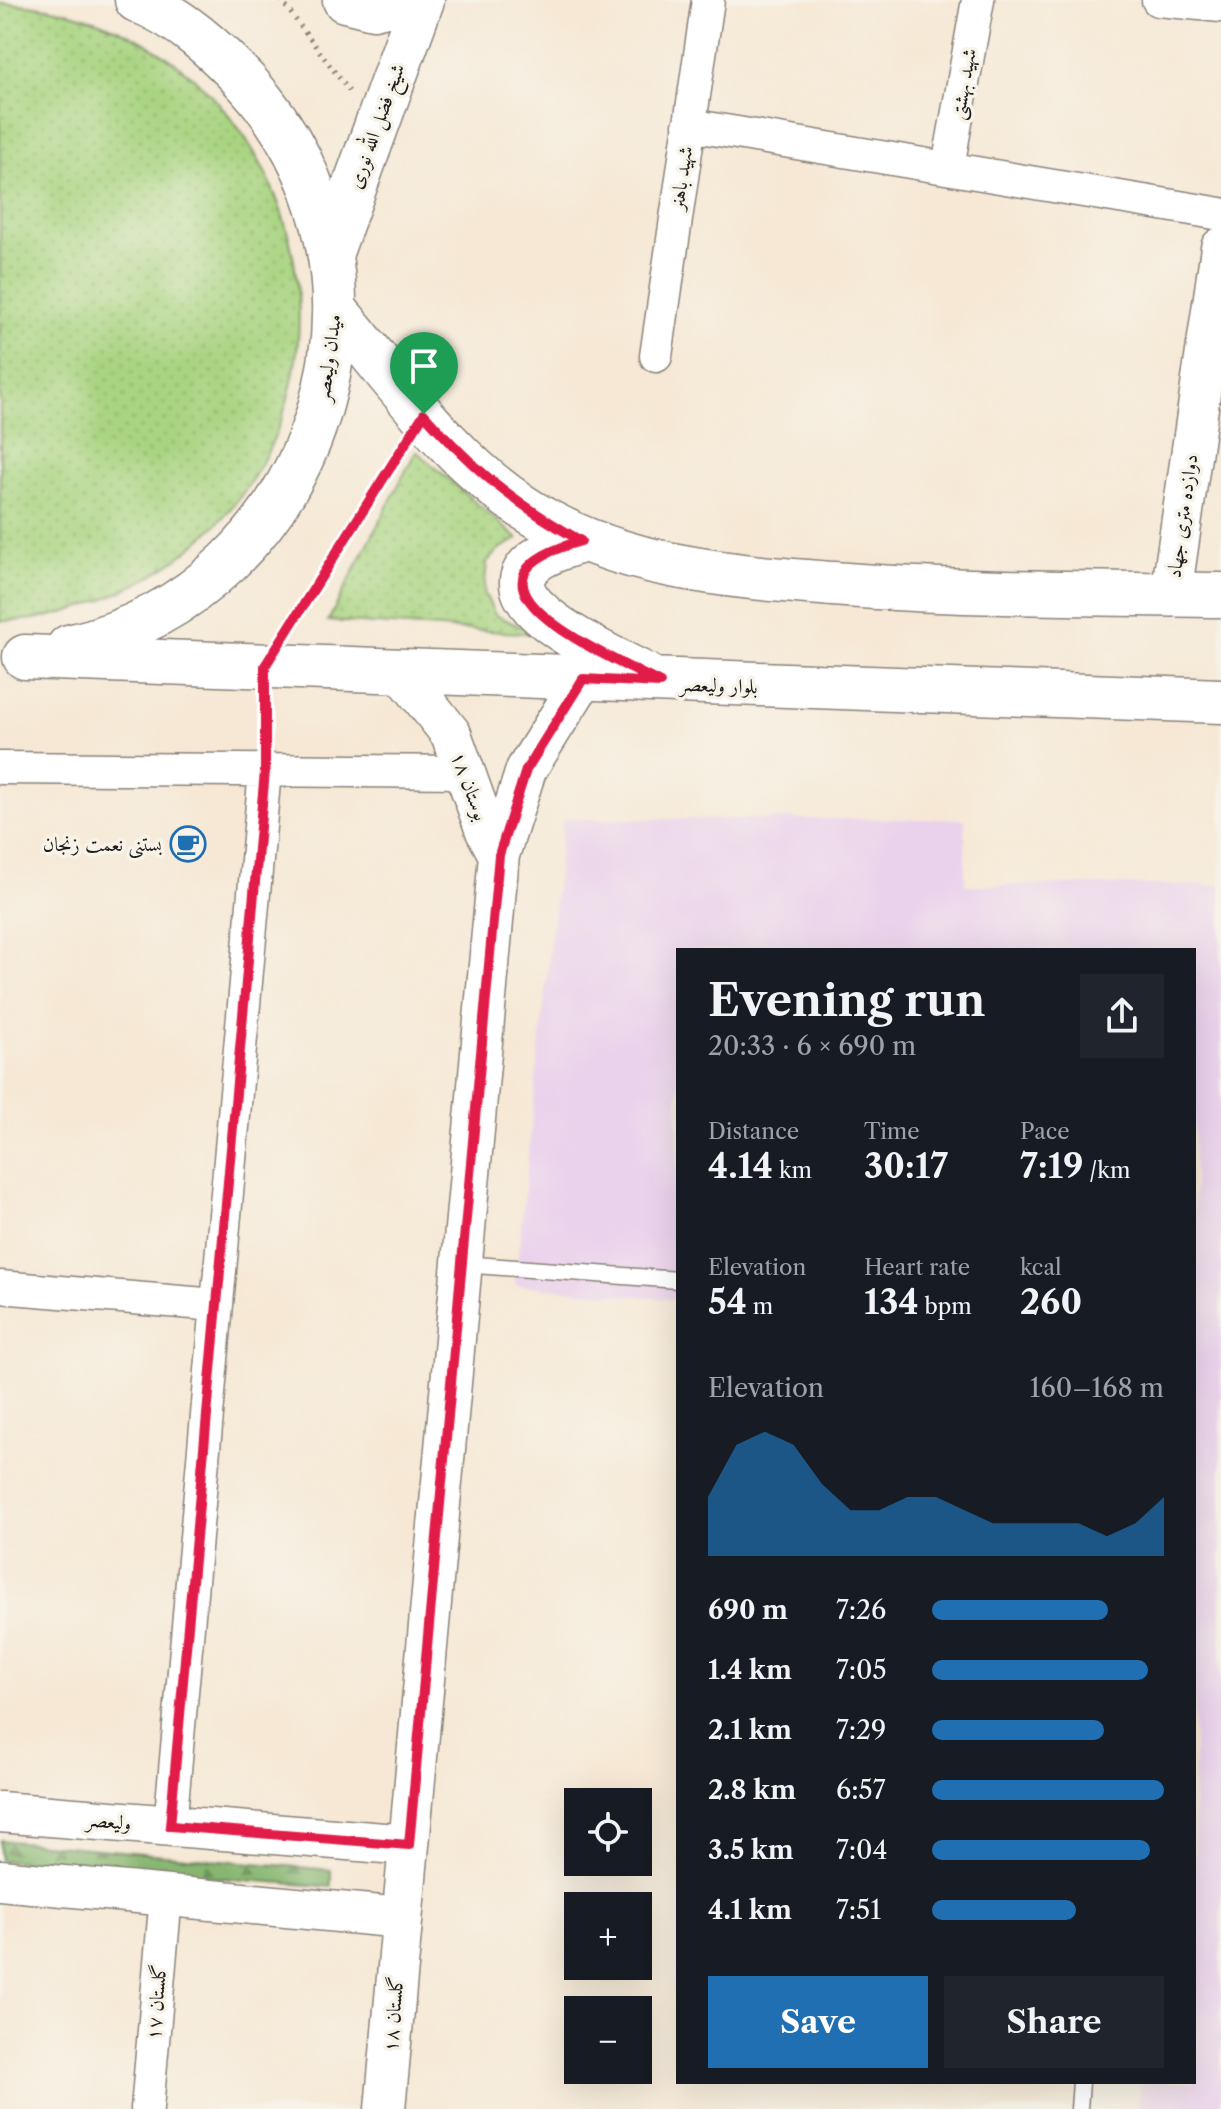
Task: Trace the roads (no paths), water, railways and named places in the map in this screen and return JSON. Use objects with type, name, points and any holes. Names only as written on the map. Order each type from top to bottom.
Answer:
[{"type":"main road","name":"میدان ولیعصر","points":[[12,656],[107,638],[183,600],[247,544],[296,475],[326,395],[336,311],[331,252],[309,177],[270,109],[218,51],[154,7],[137,0]]},
{"type":"main road","points":[[345,0],[373,7],[403,0]]},
{"type":"main road","name":"شیخ فضل الله نوری","points":[[331,252],[422,0]]},
{"type":"main road","points":[[336,311],[424,414],[492,484],[528,511],[581,541],[669,565],[741,577],[917,591],[1221,595]]},
{"type":"main road","points":[[581,541],[558,547],[529,566],[523,578],[524,593],[544,620],[660,683]]},
{"type":"main road","name":"بلوار ولیعصر","points":[[12,656],[660,683],[1221,701]]},
{"type":"street","name":"شهید باهنر","points":[[656,356],[708,0]]},
{"type":"street","name":"شهید بهشتی","points":[[948,167],[978,0]]},
{"type":"street","points":[[1158,0],[1221,6]]},
{"type":"street","points":[[689,125],[1221,214]]},
{"type":"street","name":"دوازده متری جهاد","points":[[1171,595],[1221,248]]},
{"type":"street","name":"بوستان ۱۸","points":[[401,671],[451,734],[486,831],[499,855]]},
{"type":"street","points":[[0,1880],[402,1918],[499,855],[526,770],[583,679]]},
{"type":"street","points":[[0,768],[465,772]]},
{"type":"street","points":[[170,1826],[265,771]]},
{"type":"street","points":[[0,1287],[217,1305]]},
{"type":"street","name":"ولیعصر","points":[[0,1812],[409,1845]]},
{"type":"street","name":"گلستان ۱۷","points":[[147,2109],[166,1896]]},
{"type":"street","name":"گلستان ۱۸","points":[[385,2109],[402,1918]]},
{"type":"lane","points":[[462,1264],[676,1280]]},
{"type":"lane","points":[[1079,2109],[1081,2084]]},
{"type":"place","name":"بستنی نعمت زنجان","points":[[188,844]]}]
